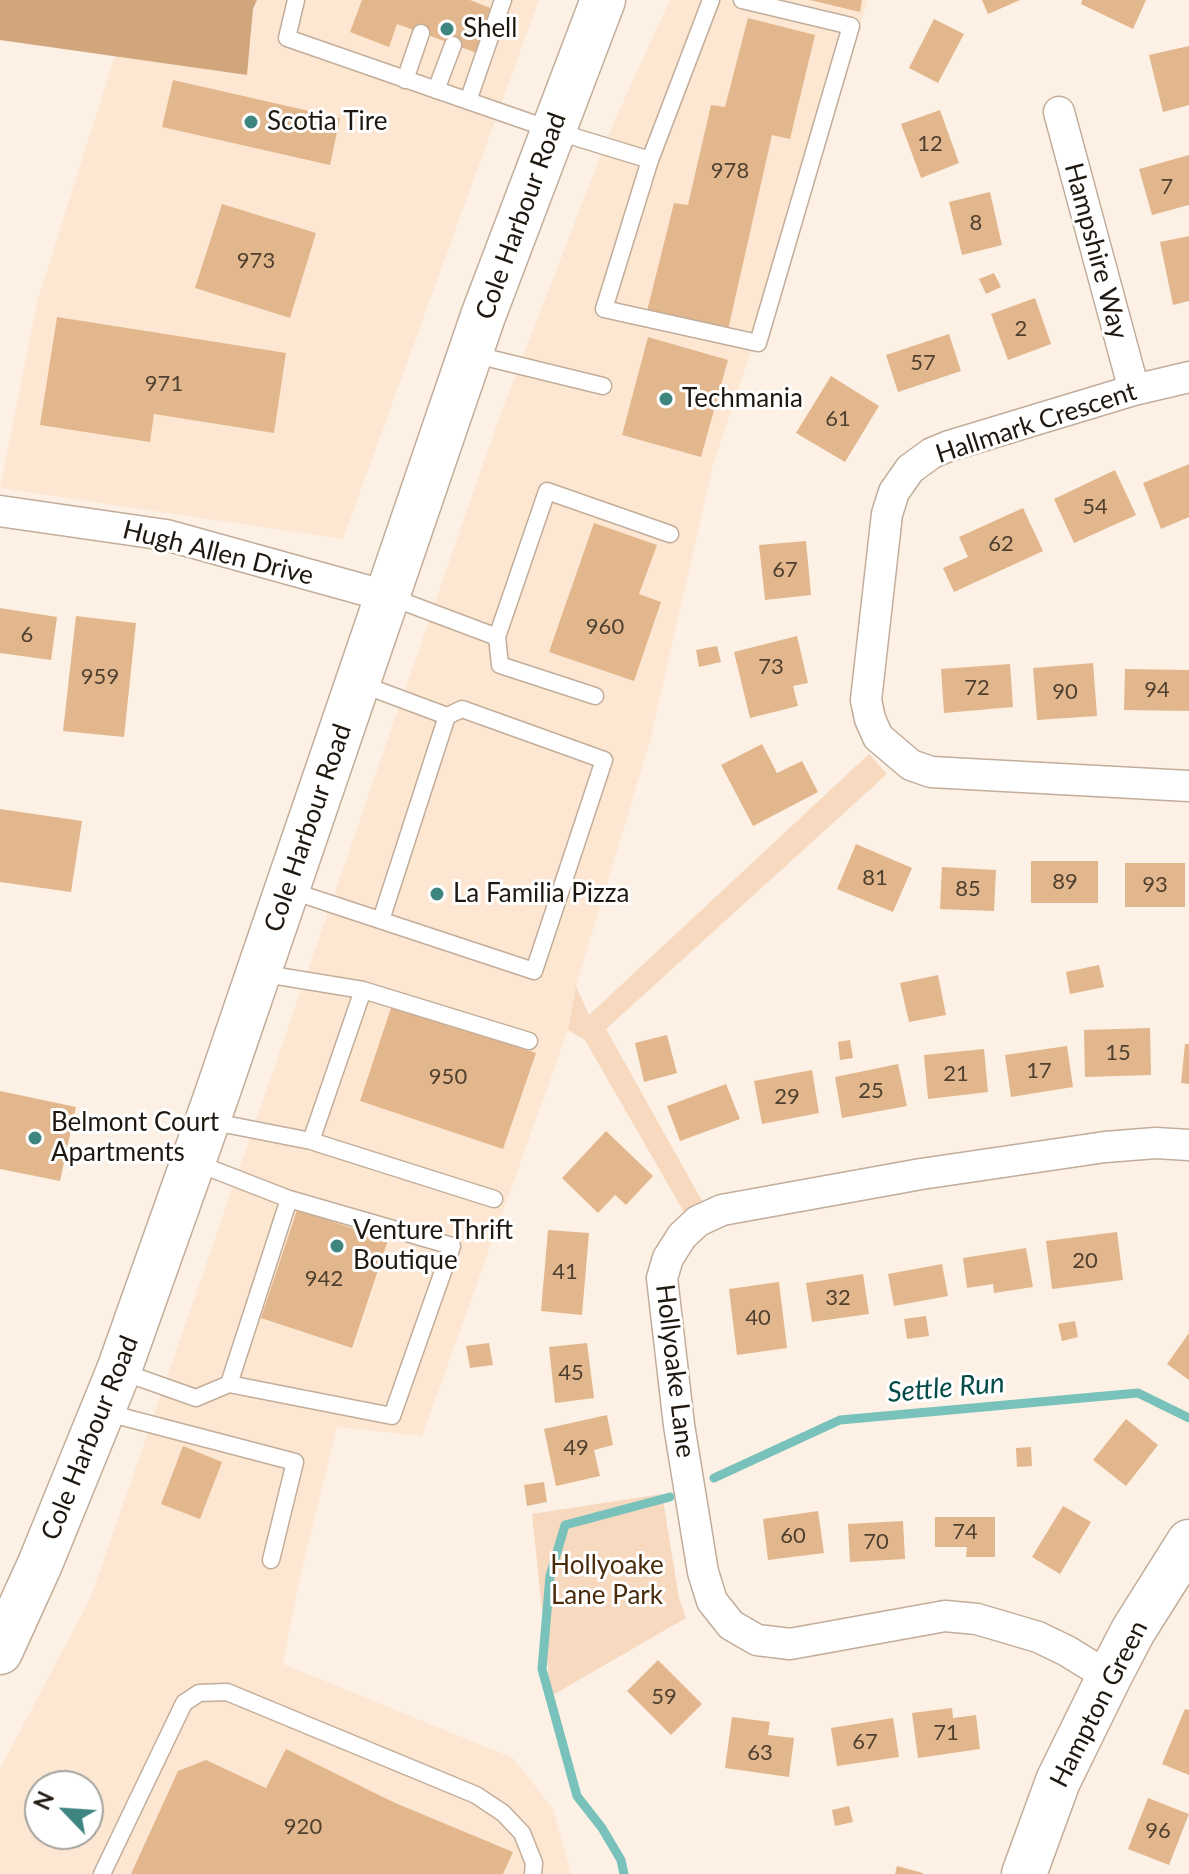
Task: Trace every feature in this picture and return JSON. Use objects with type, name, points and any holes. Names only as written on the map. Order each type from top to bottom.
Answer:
[{"type":"main road","name":"Cole Harbour Road","points":[[0,1652],[40,1564],[119,1370],[259,973],[470,354],[603,0]]},
{"type":"main road","name":"Hampton Green","points":[[1024,1874],[1058,1781],[1109,1677],[1133,1631],[1189,1542]]},
{"type":"street","name":"Hampshire Way","points":[[1059,112],[1134,390]]},
{"type":"street","name":"Hallmark Crescent","points":[[1189,377],[1134,390],[941,449],[910,469],[894,492],[887,514],[866,700],[878,737],[911,765],[931,772],[1189,786]]},
{"type":"street","name":"Hugh Allen Drive","points":[[0,511],[166,535],[386,596]]},
{"type":"street","name":"Hollyoake Lane","points":[[1109,1677],[1038,1637],[977,1619],[945,1616],[790,1644],[757,1640],[731,1625],[712,1601],[703,1572],[679,1425],[662,1278],[668,1258],[682,1236],[698,1221],[722,1210],[921,1174],[1105,1147],[1156,1143],[1189,1145]]},
{"type":"lane","points":[[296,0],[287,38],[552,130],[650,160]]},
{"type":"lane","points":[[468,101],[503,0]]},
{"type":"lane","points":[[711,0],[650,160],[604,309],[758,343],[851,26],[742,0]]},
{"type":"lane","points":[[405,80],[421,33]]},
{"type":"lane","points":[[436,90],[453,45]]},
{"type":"lane","points":[[470,354],[603,386]]},
{"type":"lane","points":[[595,696],[500,665],[497,637],[547,491],[670,534]]},
{"type":"lane","points":[[386,596],[497,637]]},
{"type":"lane","points":[[287,889],[534,971],[604,760],[462,709],[447,716],[357,683]]},
{"type":"lane","points":[[381,920],[447,716]]},
{"type":"lane","points":[[259,973],[363,990],[529,1041]]},
{"type":"lane","points":[[311,1141],[363,990]]},
{"type":"lane","points":[[208,1120],[311,1141],[494,1199]]},
{"type":"lane","points":[[119,1370],[196,1398],[229,1384],[392,1416],[452,1246],[289,1199],[193,1162]]},
{"type":"lane","points":[[229,1384],[289,1199]]},
{"type":"lane","points":[[102,1412],[295,1462],[271,1560]]},
{"type":"lane","points":[[102,1874],[184,1703],[199,1693],[227,1692],[476,1795],[503,1813],[522,1833],[534,1863],[533,1874]]},
{"type":"shaded area","points":[[0,0],[257,0],[253,9],[247,75],[0,40]]},
{"type":"shaded area","points":[[257,0],[539,0],[343,539],[0,488],[38,299],[115,55],[247,75],[253,9]]},
{"type":"shaded area","points":[[670,0],[868,0],[713,465],[650,741],[576,986],[568,1030],[422,1436],[337,1427],[298,1586],[283,1664],[513,1758],[553,1809],[571,1874],[0,1874],[0,1769],[91,1597],[499,418],[613,124]]},
{"type":"green space","points":[[869,754],[887,774],[606,1029],[702,1201],[685,1214],[585,1040],[568,1030],[576,986],[589,1015]]},
{"type":"green space","name":"Hollyoake Lane Park","points":[[662,1494],[679,1598],[686,1618],[551,1696],[532,1514]]},
{"type":"building","name":"Shell","points":[[362,0],[470,0],[493,9],[477,53],[397,24],[389,47],[350,32]]},
{"type":"building","points":[[810,0],[862,0],[860,12]]},
{"type":"building","points":[[982,0],[1020,0],[988,14]]},
{"type":"building","points":[[1082,0],[1146,0],[1133,29],[1081,4]]},
{"type":"building","points":[[748,18],[815,35],[790,139],[772,135],[728,330],[647,311],[674,203],[688,205],[711,105],[725,107]]},
{"type":"building","points":[[934,19],[964,34],[938,83],[909,68]]},
{"type":"building","points":[[1189,46],[1189,105],[1163,112],[1149,55]]},
{"type":"building","name":"Scotia Tire","points":[[173,80],[340,118],[330,165],[162,127]]},
{"type":"building","points":[[940,110],[959,163],[921,178],[901,124]]},
{"type":"building","points":[[1189,155],[1189,205],[1152,215],[1139,169]]},
{"type":"building","points":[[990,192],[1002,245],[962,255],[949,202]]},
{"type":"building","points":[[222,204],[316,233],[290,318],[195,288]]},
{"type":"building","points":[[1189,236],[1189,301],[1173,305],[1160,242]]},
{"type":"building","points":[[994,273],[1001,287],[986,294],[979,279]]},
{"type":"building","points":[[1035,298],[1051,344],[1008,360],[991,314]]},
{"type":"building","points":[[57,317],[286,353],[274,433],[154,414],[150,442],[40,425]]},
{"type":"building","points":[[949,334],[961,371],[898,392],[886,355]]},
{"type":"building","points":[[648,337],[728,360],[701,457],[622,435]]},
{"type":"building","points":[[831,376],[879,406],[845,462],[796,433]]},
{"type":"building","points":[[1189,464],[1189,517],[1161,529],[1143,483]]},
{"type":"building","points":[[1115,470],[1136,515],[1074,543],[1054,499]]},
{"type":"building","points":[[1023,508],[1043,551],[954,592],[943,568],[968,557],[959,537]]},
{"type":"building","points":[[594,523],[657,545],[639,594],[661,602],[634,681],[549,652]]},
{"type":"building","points":[[806,541],[811,595],[765,600],[759,545]]},
{"type":"building","points":[[0,608],[57,617],[51,660],[0,653]]},
{"type":"building","points":[[76,616],[136,623],[124,737],[63,731]]},
{"type":"building","points":[[797,636],[808,683],[793,686],[798,706],[750,718],[734,652]]},
{"type":"building","points":[[717,646],[721,662],[699,667],[696,650]]},
{"type":"building","points":[[1093,663],[1097,716],[1037,720],[1033,668]]},
{"type":"building","points":[[1010,664],[1013,707],[944,713],[941,669]]},
{"type":"building","points":[[1125,669],[1189,670],[1189,711],[1124,710]]},
{"type":"building","points":[[762,744],[777,773],[802,761],[818,792],[753,826],[721,765]]},
{"type":"building","points":[[0,809],[82,821],[71,892],[0,882]]},
{"type":"building","points":[[856,844],[912,868],[893,912],[837,889]]},
{"type":"building","points":[[1031,861],[1098,861],[1098,903],[1031,903]]},
{"type":"building","points":[[1125,863],[1185,863],[1185,907],[1125,907]]},
{"type":"building","points":[[942,867],[996,870],[994,911],[940,909]]},
{"type":"building","points":[[1099,965],[1104,987],[1070,994],[1066,972]]},
{"type":"building","points":[[938,975],[946,1015],[909,1022],[900,983]]},
{"type":"building","points":[[392,1005],[536,1053],[503,1149],[360,1101]]},
{"type":"building","points":[[1150,1028],[1151,1075],[1085,1077],[1084,1030]]},
{"type":"building","points":[[667,1035],[677,1073],[644,1082],[635,1043]]},
{"type":"building","points":[[850,1040],[853,1058],[840,1060],[838,1042]]},
{"type":"building","points":[[1185,1044],[1189,1044],[1189,1084],[1181,1083]]},
{"type":"building","points":[[1067,1046],[1073,1087],[1011,1097],[1005,1055]]},
{"type":"building","points":[[984,1049],[988,1092],[928,1099],[924,1055]]},
{"type":"building","points":[[898,1064],[907,1106],[842,1118],[835,1077]]},
{"type":"building","points":[[812,1070],[819,1113],[762,1124],[754,1081]]},
{"type":"building","points":[[726,1084],[740,1119],[680,1141],[667,1106]]},
{"type":"building","name":"Belmont Court Apartments","points":[[0,1091],[76,1107],[60,1181],[0,1169]]},
{"type":"building","points":[[606,1131],[653,1176],[626,1205],[615,1195],[598,1213],[562,1178]]},
{"type":"building","points":[[297,1210],[388,1240],[352,1348],[261,1318]]},
{"type":"building","points":[[548,1230],[589,1233],[582,1315],[541,1311]]},
{"type":"building","points":[[1117,1232],[1123,1280],[1052,1289],[1046,1241]]},
{"type":"building","points":[[1026,1248],[1033,1287],[994,1293],[993,1284],[967,1288],[963,1258]]},
{"type":"building","points":[[942,1264],[948,1296],[894,1306],[888,1274]]},
{"type":"building","points":[[863,1274],[869,1314],[812,1322],[806,1283]]},
{"type":"building","points":[[779,1282],[787,1348],[737,1355],[729,1289]]},
{"type":"building","points":[[926,1316],[929,1336],[907,1339],[904,1319]]},
{"type":"building","points":[[1075,1321],[1078,1337],[1062,1341],[1058,1324]]},
{"type":"building","points":[[1189,1333],[1189,1380],[1167,1364]]},
{"type":"building","points":[[489,1343],[493,1365],[470,1368],[466,1346]]},
{"type":"building","points":[[587,1343],[594,1398],[555,1403],[549,1347]]},
{"type":"building","points":[[607,1415],[613,1445],[594,1450],[600,1476],[556,1486],[544,1429]]},
{"type":"building","points":[[1126,1419],[1158,1445],[1126,1486],[1093,1460]]},
{"type":"building","points":[[183,1446],[222,1462],[200,1519],[161,1504]]},
{"type":"building","points":[[1031,1447],[1032,1466],[1017,1467],[1016,1448]]},
{"type":"building","points":[[544,1482],[547,1502],[527,1506],[524,1485]]},
{"type":"building","points":[[1063,1506],[1091,1522],[1060,1574],[1032,1557]]},
{"type":"building","points":[[818,1511],[824,1553],[768,1560],[763,1519]]},
{"type":"building","points":[[935,1517],[995,1517],[995,1557],[966,1557],[967,1547],[935,1547]]},
{"type":"building","points":[[903,1521],[905,1559],[850,1562],[848,1524]]},
{"type":"building","points":[[658,1660],[702,1704],[671,1735],[627,1691]]},
{"type":"building","points":[[952,1708],[953,1718],[976,1715],[980,1749],[918,1758],[912,1713]]},
{"type":"building","points":[[1185,1709],[1189,1710],[1189,1775],[1162,1764]]},
{"type":"building","points":[[732,1717],[770,1722],[768,1735],[794,1738],[789,1777],[725,1768]]},
{"type":"building","points":[[893,1718],[899,1757],[837,1766],[831,1728]]},
{"type":"building","points":[[286,1749],[393,1802],[513,1852],[503,1874],[131,1874],[178,1771],[206,1760],[266,1788]]},
{"type":"building","points":[[1148,1798],[1189,1814],[1169,1865],[1128,1849]]},
{"type":"building","points":[[849,1806],[853,1822],[835,1826],[832,1810]]},
{"type":"building","points":[[897,1866],[923,1873],[923,1874],[895,1874]]},
{"type":"waterway","name":"Settle Run","points":[[714,1478],[840,1420],[1138,1393],[1189,1418]]},
{"type":"waterway","name":"Settle Run","points":[[624,1874],[621,1860],[602,1828],[577,1796],[542,1669],[550,1576],[565,1525],[670,1497]]},
{"type":"place","name":"Shell","points":[[447,29]]},
{"type":"place","name":"Scotia Tire","points":[[251,122]]},
{"type":"place","name":"Techmania","points":[[666,399]]},
{"type":"place","name":"La Familia Pizza","points":[[437,894]]},
{"type":"place","name":"Belmont Court Apartments","points":[[35,1138]]},
{"type":"place","name":"Venture Thrift Boutique","points":[[337,1246]]}]
